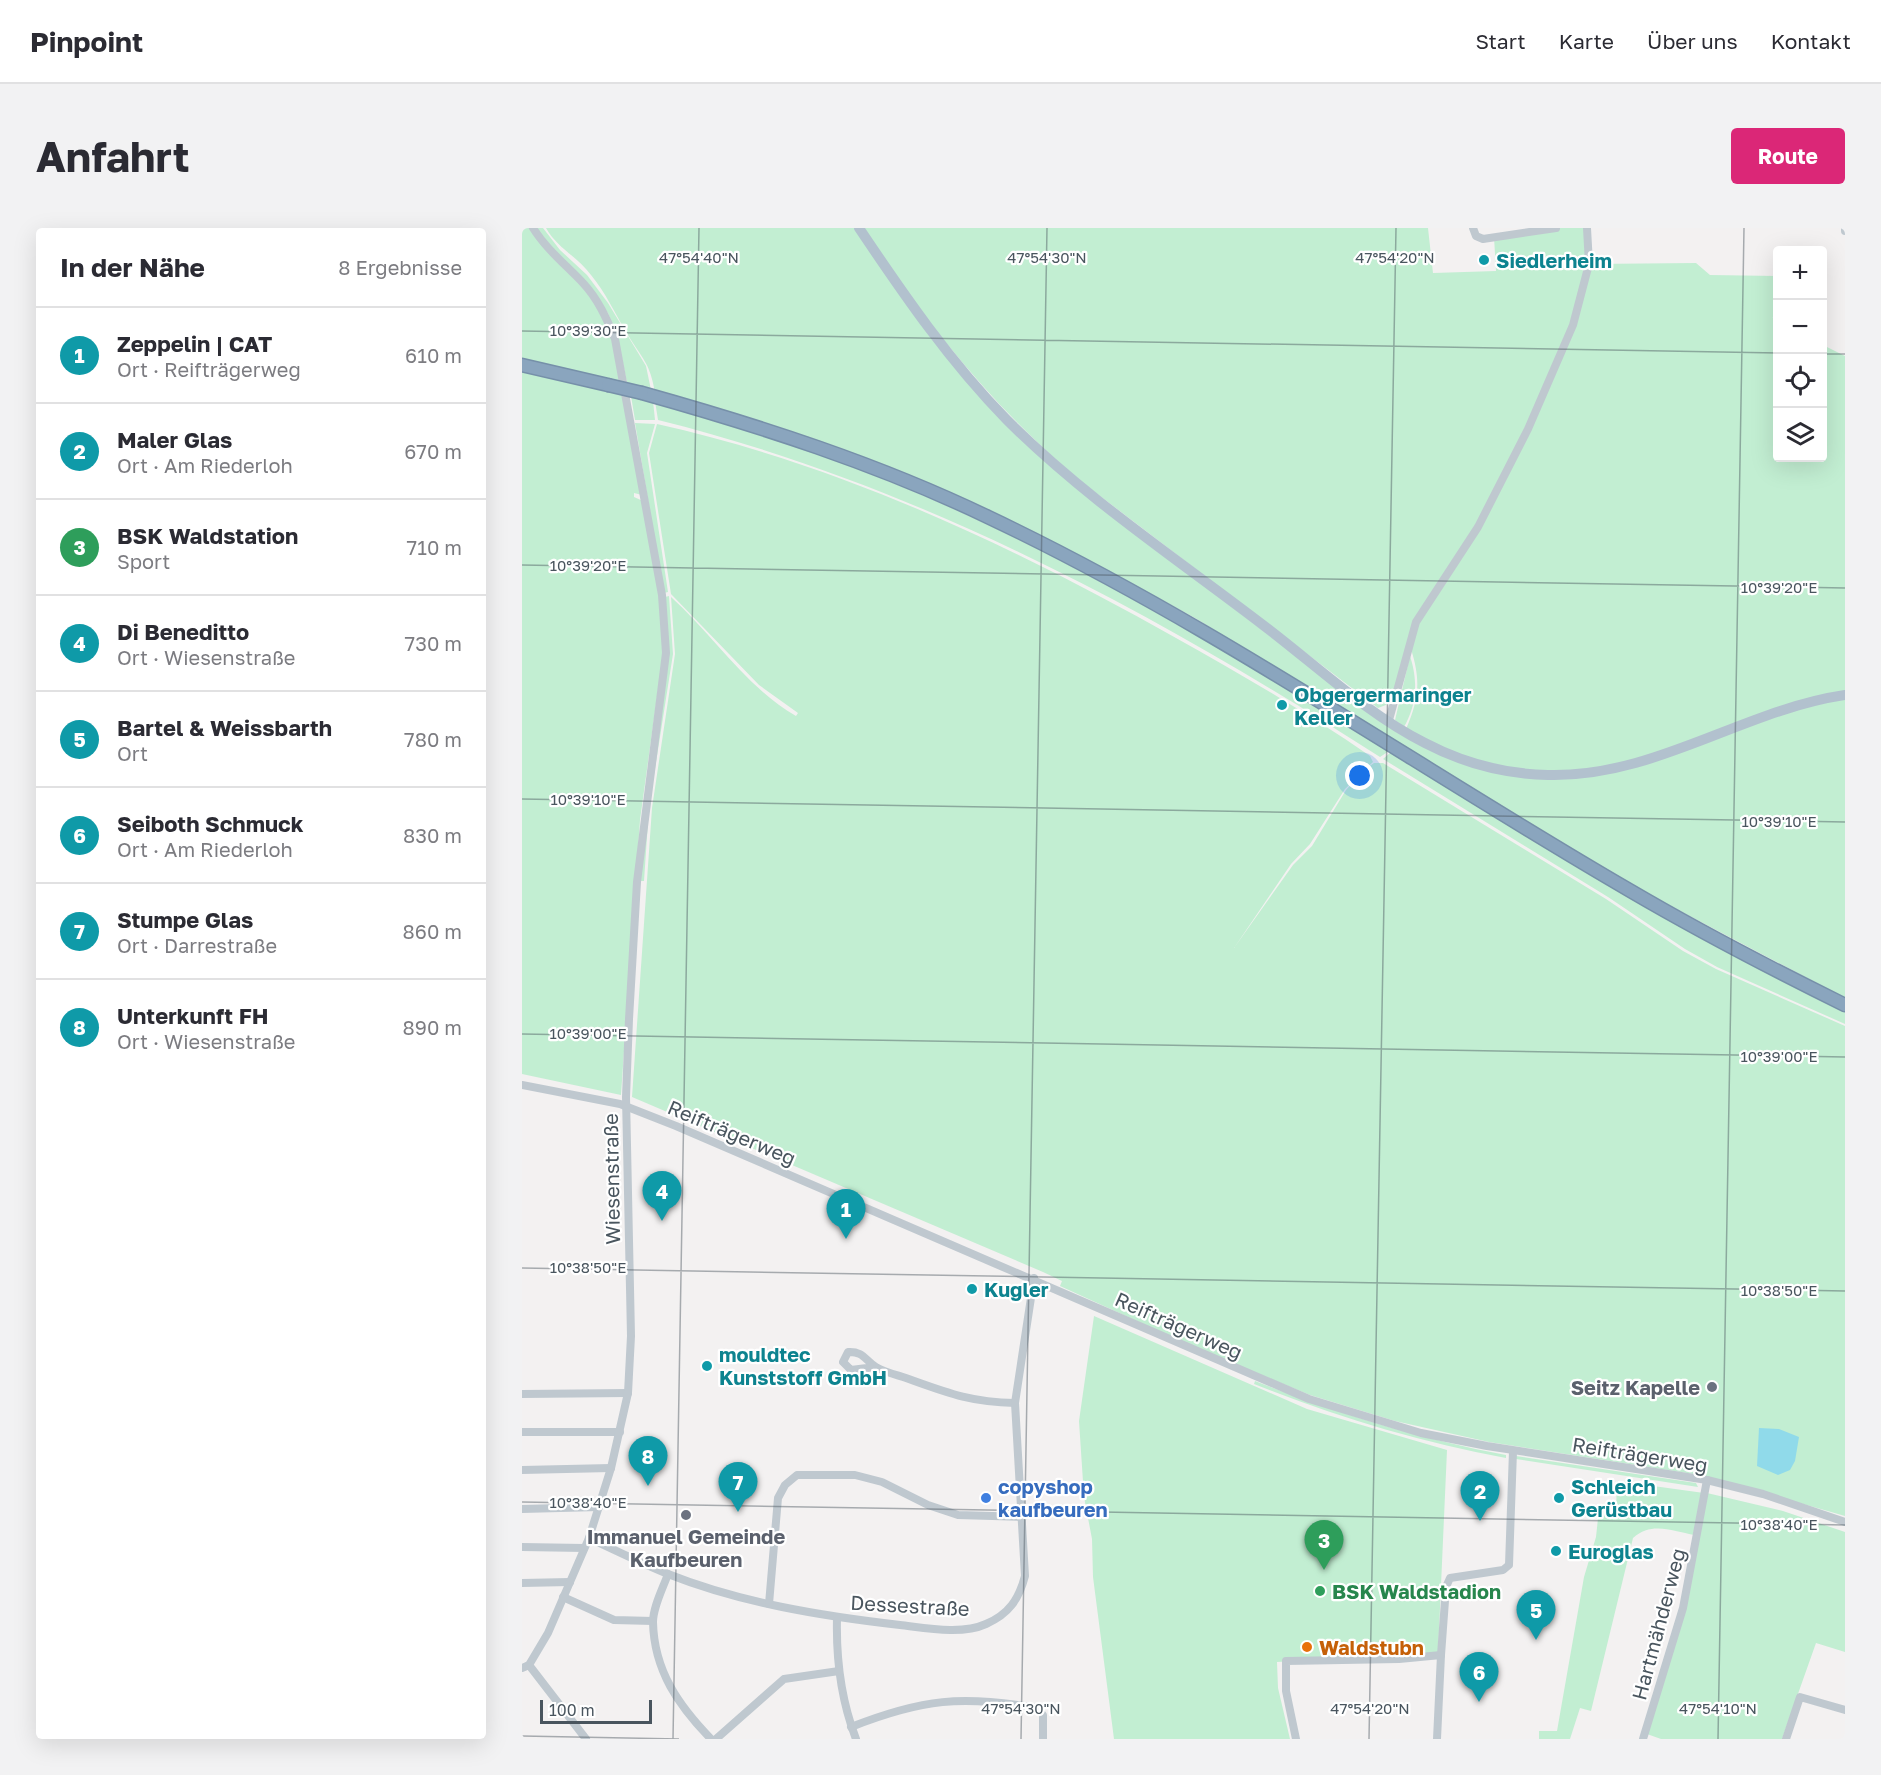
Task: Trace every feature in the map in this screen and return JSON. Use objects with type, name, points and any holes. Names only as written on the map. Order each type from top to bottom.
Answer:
[{"type":"highway","points":[[522,365],[642,393],[736,420],[855,462],[985,515],[1238,649],[1628,889],[1777,971],[1845,1005]]},
{"type":"main road","points":[[859,228],[965,374],[1007,420],[1041,452],[1125,520],[1389,720],[1426,744],[1464,760],[1528,774],[1565,775],[1611,770],[1648,760],[1807,700],[1845,694]]},
{"type":"street","name":"Wiesenstraße","points":[[525,1667],[548,1633],[589,1538],[611,1468],[628,1393],[631,1336],[626,1102],[628,1025],[637,882],[666,653],[662,595],[618,347],[605,314],[584,285],[541,240],[533,228]]},
{"type":"street","points":[[1474,232],[1484,238],[1556,228]]},
{"type":"street","points":[[1389,720],[1416,622],[1478,527],[1528,429],[1573,325],[1589,264],[1587,228]]},
{"type":"street","name":"Reifträgerweg","points":[[522,1085],[626,1102],[1309,1399],[1421,1433],[1513,1451],[1707,1480],[1763,1494],[1845,1522]]},
{"type":"street","name":"Dessestraße","points":[[589,1538],[668,1574],[769,1604],[837,1618],[962,1629],[985,1624],[1003,1614],[1016,1602],[1025,1576],[1015,1403],[1034,1278]]},
{"type":"street","points":[[875,1367],[967,1399],[1015,1403]]},
{"type":"street","points":[[522,1394],[628,1393]]},
{"type":"street","points":[[522,1432],[620,1432]]},
{"type":"street","points":[[1437,1739],[1446,1587],[1450,1578],[1459,1574],[1503,1570],[1509,1565],[1513,1451]]},
{"type":"street","points":[[522,1470],[611,1468]]},
{"type":"street","points":[[769,1604],[778,1498],[784,1485],[797,1475],[855,1475],[882,1482],[928,1505],[958,1515],[1023,1517]]},
{"type":"street","name":"Hartmähderweg","points":[[1643,1739],[1683,1608],[1707,1480]]},
{"type":"street","points":[[522,1509],[599,1508]]},
{"type":"street","points":[[522,1547],[584,1548]]},
{"type":"street","points":[[668,1574],[653,1621],[659,1658],[673,1696],[711,1739]]},
{"type":"street","points":[[522,1583],[570,1582]]},
{"type":"street","points":[[563,1597],[614,1620],[653,1621]]},
{"type":"street","points":[[837,1618],[839,1671],[851,1727],[856,1739]]},
{"type":"street","points":[[1296,1739],[1286,1691],[1286,1661],[1387,1660],[1441,1655]]},
{"type":"street","points":[[525,1667],[586,1739]]},
{"type":"street","points":[[716,1739],[784,1679],[839,1671]]},
{"type":"street","points":[[1786,1739],[1800,1697],[1845,1710]]},
{"type":"street","points":[[851,1727],[921,1703],[979,1701],[1037,1708],[1043,1714],[1043,1739]]},
{"type":"green space","points":[[522,228],[531,228],[579,280],[596,303],[610,331],[622,382],[522,359]]},
{"type":"green space","points":[[536,228],[543,228],[560,250],[587,275],[608,303],[646,366],[651,390],[627,383],[618,338],[608,313]]},
{"type":"green space","points":[[546,228],[854,228],[929,334],[979,394],[1031,445],[1105,508],[1351,700],[1405,737],[1474,767],[1509,775],[1545,779],[1563,779],[1565,773],[1523,770],[1483,762],[1444,748],[1406,729],[1414,708],[1417,690],[1411,649],[1407,648],[1391,703],[1378,708],[1087,486],[1023,428],[965,366],[912,299],[862,228],[1428,228],[1433,273],[1496,271],[1494,237],[1556,228],[1587,228],[1590,264],[1696,263],[1710,275],[1773,276],[1773,462],[1827,462],[1827,347],[1845,356],[1845,998],[1631,885],[1195,618],[1109,571],[988,511],[857,456],[737,415],[655,393],[651,374],[645,361],[601,289],[586,269]]},
{"type":"green space","points":[[522,371],[625,394],[642,495],[634,493],[634,497],[643,501],[660,602],[663,653],[640,820],[621,1095],[522,1074]]},
{"type":"green space","points":[[631,396],[653,401],[655,420],[635,420]]},
{"type":"green space","points":[[655,401],[862,470],[1035,547],[1239,660],[1389,751],[1380,757],[1209,653],[1032,558],[849,479],[754,447],[658,420]]},
{"type":"green space","points":[[635,423],[655,424],[647,453],[668,592],[664,593]]},
{"type":"green space","points":[[657,424],[725,441],[859,485],[989,541],[1052,572],[1176,638],[1274,695],[1370,756],[1373,762],[1367,768],[1374,763],[1383,763],[1606,899],[1683,951],[1716,969],[1845,1026],[1845,1516],[1706,1476],[1489,1442],[1395,1421],[1310,1395],[1196,1348],[1060,1286],[1062,1281],[1043,1272],[632,1097],[652,808],[675,654],[671,597],[761,691],[796,716],[798,713],[759,685],[671,594],[649,453]],"holes":[[[1359,775],[1346,790],[1312,846],[1293,865],[1234,948],[1291,864],[1310,844],[1345,789]]]},
{"type":"green space","points":[[669,596],[673,654],[649,807],[644,881],[640,881],[647,819],[665,677],[667,617],[665,597]]},
{"type":"green space","points":[[1410,656],[1415,692],[1412,710],[1404,727],[1395,720]]},
{"type":"green space","points":[[1391,752],[1558,855],[1671,920],[1728,952],[1845,1011],[1845,1024],[1717,967],[1685,949],[1608,897],[1383,759]]},
{"type":"green space","points":[[1094,1316],[1307,1409],[1447,1450],[1438,1653],[1277,1662],[1278,1688],[1290,1739],[1114,1739],[1093,1577],[1092,1539],[1084,1497],[1079,1421]]},
{"type":"green space","points":[[1255,1381],[1379,1424],[1506,1455],[1506,1458],[1441,1444],[1347,1418],[1254,1384]]},
{"type":"green space","points":[[1516,1456],[1696,1483],[1698,1487],[1516,1459]]},
{"type":"green space","points":[[1617,1481],[1704,1493],[1695,1535],[1655,1529],[1647,1530],[1633,1538],[1591,1711],[1580,1708],[1570,1739],[1539,1739],[1539,1731],[1557,1731],[1584,1577],[1596,1537],[1599,1509],[1616,1510]]},
{"type":"green space","points":[[1707,1493],[1783,1511],[1845,1532],[1845,1652],[1816,1643],[1782,1739],[1661,1739],[1647,1734],[1663,1683]]},
{"type":"water","points":[[1759,1428],[1779,1429],[1799,1437],[1795,1461],[1790,1470],[1778,1475],[1757,1466]]},
{"type":"place","name":"Siedlerheim","points":[[1484,260]]},
{"type":"place","name":"Obgergermaringer Keller","points":[[1282,705]]},
{"type":"place","name":"Di Beneditto","points":[[662,1221]]},
{"type":"place","name":"Zeppelin | CAT","points":[[846,1239]]},
{"type":"place","name":"Kugler","points":[[972,1289]]},
{"type":"place","name":"mouldtec Kunststoff GmbH","points":[[707,1366]]},
{"type":"place","name":"Seitz Kapelle","points":[[1712,1387]]},
{"type":"place","name":"Unterkunft FH","points":[[648,1486]]},
{"type":"place","name":"copyshop kaufbeuren","points":[[986,1498]]},
{"type":"place","name":"Schleich Gerüstbau","points":[[1559,1498]]},
{"type":"place","name":"Stumpe Glas","points":[[738,1512]]},
{"type":"place","name":"Immanuel Gemeinde Kaufbeuren","points":[[686,1515]]},
{"type":"place","name":"Maler Glas","points":[[1480,1521]]},
{"type":"place","name":"Euroglas","points":[[1556,1551]]},
{"type":"place","name":"BSK Waldstation","points":[[1324,1570]]},
{"type":"place","name":"BSK Waldstadion","points":[[1320,1591]]},
{"type":"place","name":"Bartel & Weissbarth","points":[[1536,1640]]},
{"type":"place","name":"Waldstubn","points":[[1307,1647]]},
{"type":"place","name":"Seiboth Schmuck","points":[[1479,1702]]}]
